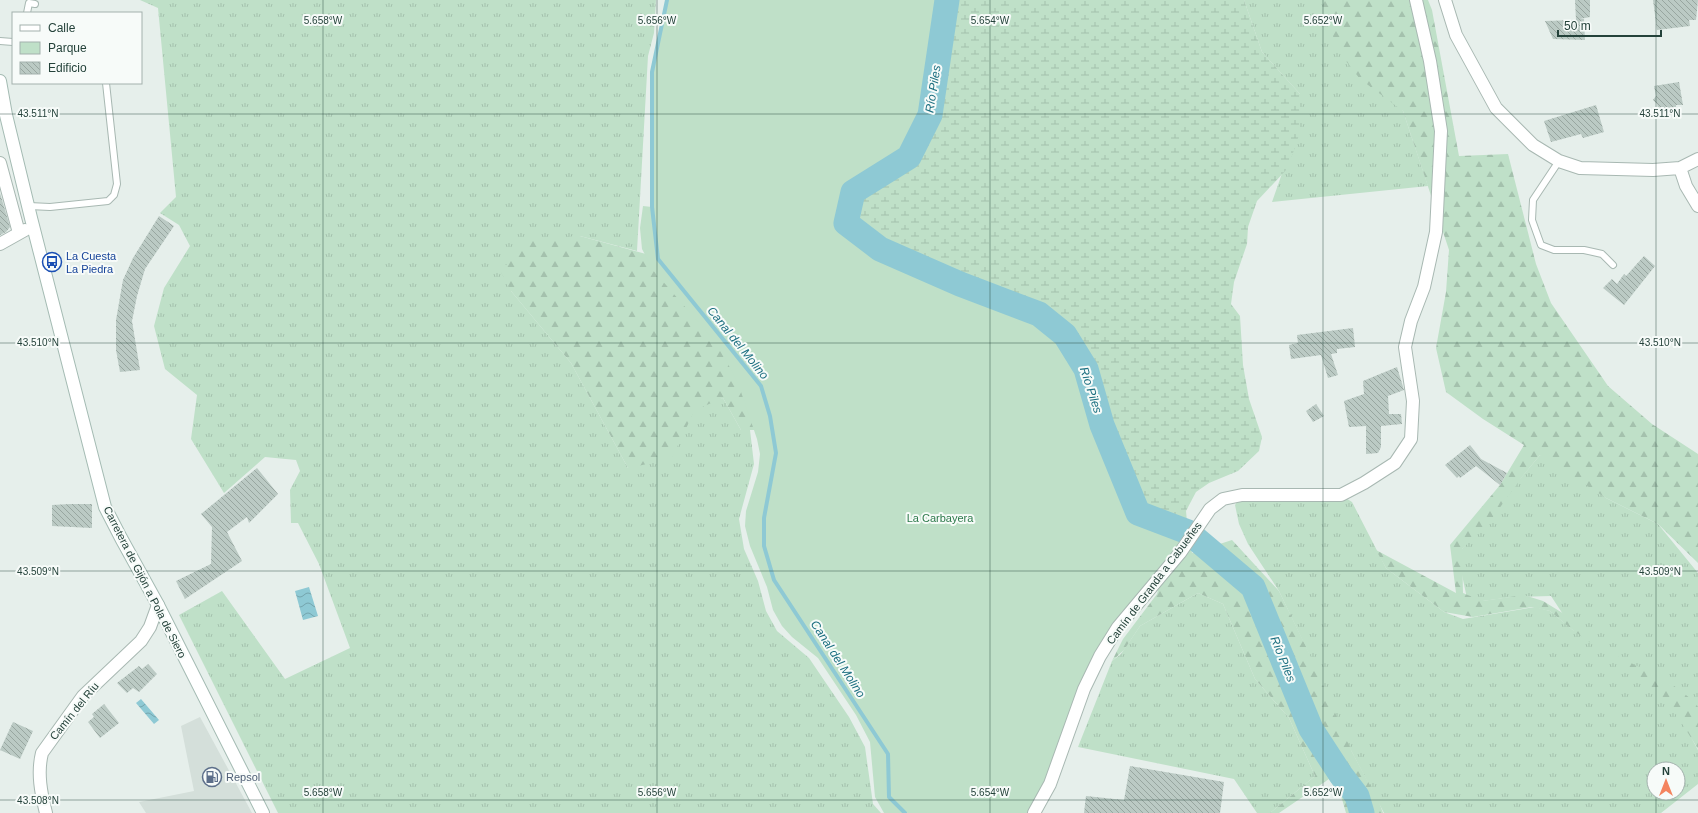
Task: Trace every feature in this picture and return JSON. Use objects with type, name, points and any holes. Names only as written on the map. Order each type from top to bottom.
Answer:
[{"type":"street","name":"Camín de Granda a Cabueñes","points":[[1034,813],[1050,784],[1084,689],[1100,656],[1118,627],[1180,553],[1210,509],[1223,499],[1250,495],[1341,495],[1364,483],[1395,463],[1411,439],[1413,401],[1406,347],[1411,321],[1424,287],[1436,232],[1441,131],[1430,61],[1416,0]]},
{"type":"street","points":[[1445,0],[1456,35],[1496,108],[1533,145],[1559,161],[1580,168],[1653,170],[1680,168],[1698,159]]},
{"type":"street","name":"Carretera de Gijón a Pola de Siero","points":[[0,81],[6,115],[33,226],[105,507],[120,538],[158,605],[263,813]]},
{"type":"street","points":[[0,163],[19,233]]},
{"type":"street","points":[[1680,168],[1686,186],[1694,202],[1698,206]]},
{"type":"street","points":[[0,244],[33,226]]},
{"type":"street","name":"Camín del Ríu","points":[[46,813],[39,764],[42,753],[83,696],[141,641],[150,627],[158,605]]},
{"type":"lane","points":[[27,12],[29,3],[35,4]]},
{"type":"lane","points":[[0,41],[12,42]]},
{"type":"lane","points":[[29,206],[50,207],[108,201],[114,195],[117,184],[106,84]]},
{"type":"lane","points":[[1559,161],[1533,200],[1532,220],[1541,245],[1554,250],[1584,250],[1602,254],[1613,265]]},
{"type":"shaded area","name":"Repsol","points":[[200,717],[252,813],[146,813],[139,802],[194,791],[181,726]]},
{"type":"green space","points":[[140,0],[656,0],[654,33],[648,56],[637,251],[580,236],[511,291],[571,363],[628,468],[694,406],[723,398],[741,430],[750,430],[754,464],[739,519],[744,549],[758,581],[766,611],[777,631],[809,658],[849,717],[865,747],[873,804],[881,813],[278,813],[179,615],[222,591],[285,679],[350,648],[319,564],[298,523],[291,523],[290,490],[300,471],[296,460],[265,457],[224,493],[191,439],[197,395],[165,369],[154,326],[164,288],[190,246],[179,225],[160,213],[176,197],[158,8]]},
{"type":"green space","name":"La Carbayera","points":[[667,0],[947,0],[930,115],[909,157],[853,192],[847,223],[880,249],[960,284],[1039,314],[1065,335],[1086,369],[1102,425],[1138,513],[1188,532],[1118,627],[1034,813],[884,813],[875,797],[870,742],[856,715],[818,658],[792,637],[782,626],[773,610],[767,587],[750,546],[745,526],[746,511],[758,472],[760,454],[757,439],[739,386],[719,346],[653,270],[642,249],[640,228],[643,206],[652,207],[652,72]]},
{"type":"green space","points":[[947,0],[1244,0],[1262,52],[1300,94],[1300,132],[1288,168],[1257,201],[1248,227],[1247,244],[1234,282],[1231,304],[1240,316],[1243,365],[1249,399],[1262,437],[1259,451],[1238,471],[1209,483],[1196,492],[1186,511],[1188,532],[1138,513],[1102,425],[1086,369],[1039,314],[960,284],[880,249],[846,223],[853,192],[909,157],[930,115]]},
{"type":"green space","points":[[1244,0],[1327,0],[1403,111],[1428,186],[1272,202],[1300,122],[1300,94],[1262,52]]},
{"type":"green space","points":[[1321,0],[1428,0],[1432,10],[1459,156],[1508,154],[1536,264],[1551,303],[1608,386],[1652,424],[1698,454],[1698,563],[1658,524],[1606,498],[1540,455],[1488,524],[1462,549],[1463,593],[1482,601],[1524,595],[1543,601],[1574,620],[1619,657],[1669,682],[1695,702],[1698,707],[1698,749],[1673,709],[1636,676],[1570,628],[1550,611],[1532,607],[1473,617],[1444,612],[1386,568],[1376,550],[1456,593],[1450,545],[1500,485],[1524,445],[1483,419],[1446,392],[1436,348],[1446,292],[1449,250],[1403,111],[1360,79],[1338,51]]},
{"type":"green space","points":[[580,236],[679,263],[787,430],[741,430],[723,398],[695,410],[671,459],[628,468],[571,363],[511,291],[501,272],[525,240]]},
{"type":"green space","points":[[1540,455],[1557,459],[1606,498],[1658,524],[1698,573],[1698,727],[1677,705],[1698,750],[1698,784],[1686,793],[1686,761],[1646,761],[1646,801],[1676,801],[1661,813],[1384,813],[1334,718],[1309,654],[1279,591],[1248,544],[1239,524],[1235,505],[1242,495],[1341,495],[1352,502],[1386,568],[1444,612],[1463,619],[1535,607],[1550,611],[1574,631],[1551,596],[1512,597],[1468,603],[1462,575],[1462,549]]},
{"type":"green space","points":[[1188,532],[1192,553],[1232,540],[1279,591],[1311,657],[1352,752],[1379,802],[1383,813],[1346,813],[1342,799],[1329,779],[1279,813],[1270,813],[1315,776],[1289,718],[1255,679],[1223,604],[1198,593],[1140,626],[1124,650],[1112,661],[1123,639],[1157,594],[1161,579]]},
{"type":"green space","points":[[1198,593],[1223,604],[1255,679],[1289,718],[1315,776],[1270,813],[1257,813],[1234,779],[1078,747],[1112,661],[1121,654],[1140,626]]},
{"type":"water","points":[[309,587],[318,616],[303,620],[295,591]]},
{"type":"water","points":[[141,699],[159,720],[154,724],[136,703]]},
{"type":"building","points":[[1575,0],[1590,0],[1590,17],[1580,19],[1584,19],[1585,40],[1553,39],[1545,21],[1576,20]]},
{"type":"building","points":[[1653,0],[1698,0],[1696,20],[1689,20],[1690,26],[1657,30]]},
{"type":"building","points":[[1679,82],[1683,105],[1676,105],[1676,109],[1665,111],[1664,107],[1658,108],[1657,104],[1653,100],[1656,96],[1654,86]]},
{"type":"building","points":[[1596,105],[1604,132],[1583,138],[1581,134],[1551,142],[1544,121]]},
{"type":"building","points":[[0,193],[10,227],[6,232],[0,235]]},
{"type":"building","points":[[159,216],[174,226],[145,269],[137,296],[132,321],[140,370],[120,372],[116,350],[116,320],[123,280],[133,258]]},
{"type":"building","points":[[1644,256],[1655,266],[1624,305],[1603,288],[1612,279],[1617,284],[1624,274],[1626,276]]},
{"type":"building","points":[[1353,328],[1355,347],[1337,349],[1337,353],[1331,354],[1338,375],[1328,378],[1321,355],[1291,359],[1289,345],[1298,343],[1297,335]]},
{"type":"building","points":[[1397,367],[1404,390],[1388,396],[1389,414],[1401,414],[1402,424],[1381,426],[1381,447],[1378,453],[1366,454],[1366,426],[1349,427],[1344,401],[1364,394],[1363,381]]},
{"type":"building","points":[[1316,404],[1324,416],[1313,422],[1306,411]]},
{"type":"building","points":[[1470,445],[1481,459],[1507,473],[1500,485],[1476,466],[1460,478],[1459,476],[1457,478],[1445,465]]},
{"type":"building","points":[[257,468],[278,494],[249,523],[247,517],[227,532],[242,561],[185,599],[176,581],[211,564],[212,527],[201,514]]},
{"type":"building","points":[[92,504],[92,528],[52,526],[52,505]]},
{"type":"building","points":[[148,664],[157,674],[139,692],[133,688],[127,693],[117,683],[139,666],[142,669]]},
{"type":"building","points":[[104,704],[119,723],[100,738],[88,722],[94,717],[92,714]]},
{"type":"building","points":[[13,722],[33,731],[20,759],[0,750]]},
{"type":"building","points":[[1130,766],[1224,782],[1220,813],[1084,813],[1086,796],[1124,800]]},
{"type":"waterway","name":"Canal del Molino","points":[[667,0],[652,72],[652,207],[658,259],[761,386],[770,416],[776,453],[764,518],[764,546],[774,580],[888,754],[889,797],[905,813]]},
{"type":"waterway","name":"Río Piles","points":[[947,0],[930,115],[909,157],[853,192],[846,223],[880,249],[960,284],[1039,314],[1065,335],[1086,369],[1102,425],[1138,513],[1188,532],[1253,587],[1311,729],[1341,775],[1357,796],[1362,813]]},
{"type":"place","name":"La Cuesta La Piedra","points":[[52,262]]},
{"type":"place","name":"Repsol","points":[[212,777]]}]
